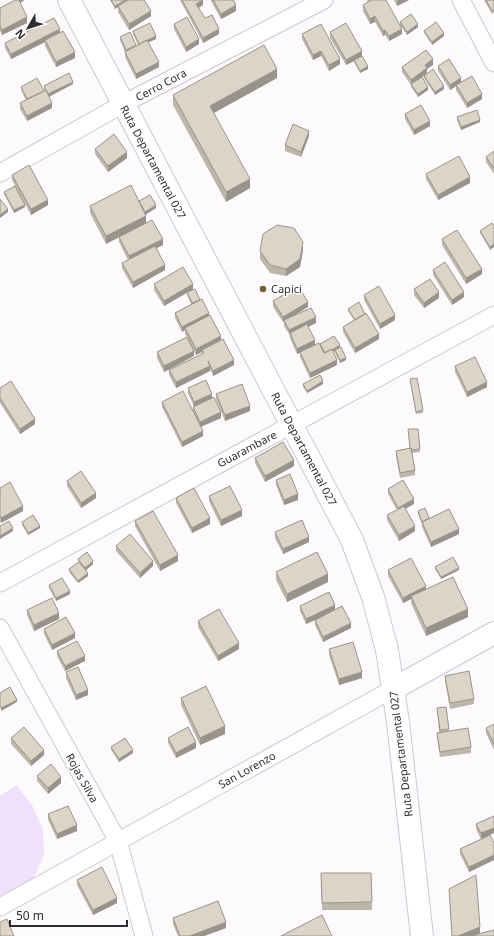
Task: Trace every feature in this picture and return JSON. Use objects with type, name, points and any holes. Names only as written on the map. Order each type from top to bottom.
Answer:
[{"type":"main road","name":"Ruta Departamental 027","points":[[69,0],[352,540],[373,597],[387,650],[393,689],[422,936]]},
{"type":"main road","name":"San Lorenzo","points":[[393,689],[494,633]]},
{"type":"street","name":"Cerro Cora","points":[[0,173],[123,104],[324,0]]},
{"type":"street","points":[[461,0],[494,63]]},
{"type":"street","name":"Guarambare","points":[[0,583],[494,315]]},
{"type":"street","name":"Rojas Silva","points":[[0,628],[118,841],[144,936]]},
{"type":"street","name":"San Lorenzo","points":[[0,907],[393,689]]},
{"type":"shaded area","points":[[16,785],[32,805],[43,830],[44,855],[33,880],[0,908],[0,796]]},
{"type":"building","points":[[15,0],[19,0],[27,17],[2,30],[0,26],[0,8]]},
{"type":"building","points":[[111,0],[126,0],[115,6]]},
{"type":"building","points":[[128,0],[144,0],[151,11],[129,24],[118,6]]},
{"type":"building","points":[[182,0],[203,0],[196,4],[205,18],[212,15],[219,29],[203,38]]},
{"type":"building","points":[[213,0],[233,0],[236,5],[221,14]]},
{"type":"building","points":[[369,0],[386,0],[402,29],[389,36],[385,30],[383,31],[375,16],[370,19],[363,5],[370,1]]},
{"type":"building","points":[[486,0],[494,1],[494,10],[492,11]]},
{"type":"building","points":[[411,14],[418,24],[407,32],[400,22]]},
{"type":"building","points":[[187,17],[199,39],[186,47],[174,24]]},
{"type":"building","points":[[54,18],[60,29],[11,54],[5,43]]},
{"type":"building","points":[[436,22],[444,33],[432,42],[424,31]]},
{"type":"building","points":[[150,23],[156,36],[139,44],[133,31]]},
{"type":"building","points":[[346,23],[362,51],[346,60],[330,32]]},
{"type":"building","points":[[321,24],[340,59],[329,65],[321,51],[313,55],[302,34]]},
{"type":"building","points":[[63,31],[75,52],[56,62],[45,40]]},
{"type":"building","points":[[130,32],[136,45],[126,50],[120,37]]},
{"type":"building","points":[[147,40],[159,62],[136,74],[125,52]]},
{"type":"building","points":[[264,45],[277,69],[210,106],[250,179],[226,192],[173,95]]},
{"type":"building","points":[[426,50],[433,59],[425,65],[427,68],[411,80],[402,67]]},
{"type":"building","points":[[362,56],[368,66],[360,71],[354,60]]},
{"type":"building","points":[[449,59],[461,78],[450,85],[438,66]]},
{"type":"building","points":[[433,69],[444,86],[435,92],[424,76]]},
{"type":"building","points":[[69,73],[73,82],[48,94],[44,86]]},
{"type":"building","points":[[472,76],[482,94],[467,103],[456,85]]},
{"type":"building","points":[[422,77],[428,87],[418,94],[411,84]]},
{"type":"building","points":[[37,78],[44,91],[27,99],[21,87]]},
{"type":"building","points":[[46,90],[52,103],[27,116],[20,103]]},
{"type":"building","points":[[421,105],[430,121],[414,130],[405,114]]},
{"type":"building","points":[[477,110],[480,120],[461,127],[457,117]]},
{"type":"building","points":[[293,124],[309,131],[301,152],[285,145]]},
{"type":"building","points":[[114,134],[127,152],[108,166],[95,149]]},
{"type":"building","points":[[494,151],[494,168],[486,157]]},
{"type":"building","points":[[459,156],[470,177],[438,195],[426,174]]},
{"type":"building","points":[[29,165],[48,200],[31,209],[12,175]]},
{"type":"building","points":[[131,185],[146,216],[106,236],[90,206]]},
{"type":"building","points":[[15,186],[25,205],[14,210],[4,192]]},
{"type":"building","points":[[150,195],[156,205],[145,212],[139,201]]},
{"type":"building","points":[[0,199],[8,209],[0,215]]},
{"type":"building","points":[[152,220],[163,239],[129,256],[119,237]]},
{"type":"building","points":[[492,223],[494,226],[494,244],[490,247],[480,231]]},
{"type":"building","points":[[277,225],[294,228],[303,242],[300,259],[286,269],[270,265],[260,251],[263,234]]},
{"type":"building","points":[[457,230],[482,269],[466,278],[442,239]]},
{"type":"building","points":[[155,246],[165,265],[133,282],[122,263]]},
{"type":"building","points":[[445,262],[464,292],[452,300],[433,270]]},
{"type":"building","points":[[183,267],[193,284],[164,301],[154,284]]},
{"type":"building","points":[[430,279],[439,292],[424,303],[414,289]]},
{"type":"building","points":[[298,286],[308,302],[283,317],[273,301]]},
{"type":"building","points":[[379,286],[395,315],[380,324],[364,295]]},
{"type":"building","points":[[195,289],[200,300],[192,303],[187,292]]},
{"type":"building","points":[[202,299],[209,313],[182,327],[175,313]]},
{"type":"building","points":[[359,302],[365,314],[355,320],[348,309]]},
{"type":"building","points":[[311,308],[316,317],[289,330],[284,320]]},
{"type":"building","points":[[366,313],[379,334],[355,348],[343,327]]},
{"type":"building","points":[[210,315],[221,336],[196,349],[185,328]]},
{"type":"building","points":[[307,324],[315,340],[297,349],[290,333]]},
{"type":"building","points":[[334,336],[340,345],[325,353],[320,344]]},
{"type":"building","points":[[187,337],[194,351],[164,366],[157,352]]},
{"type":"building","points":[[223,339],[234,360],[213,371],[208,361],[210,366],[176,382],[169,370],[204,353],[202,350]]},
{"type":"building","points":[[319,343],[324,353],[332,349],[337,360],[310,373],[300,352]]},
{"type":"building","points":[[341,347],[346,358],[340,360],[335,350]]},
{"type":"building","points":[[475,357],[487,382],[467,392],[455,366]]},
{"type":"building","points":[[320,375],[323,381],[307,391],[303,384]]},
{"type":"building","points":[[417,378],[423,410],[416,412],[410,379]]},
{"type":"building","points":[[206,380],[212,394],[194,402],[188,388]]},
{"type":"building","points":[[11,381],[35,419],[20,429],[0,398],[0,388]]},
{"type":"building","points":[[242,384],[250,406],[225,415],[216,394]]},
{"type":"building","points":[[183,391],[203,431],[182,442],[162,402]]},
{"type":"building","points":[[214,397],[221,412],[200,422],[193,407]]},
{"type":"building","points":[[408,429],[418,429],[420,449],[412,450],[410,448]]},
{"type":"building","points":[[283,442],[294,460],[265,476],[255,458]]},
{"type":"building","points":[[411,448],[415,470],[400,473],[396,451]]},
{"type":"building","points":[[81,471],[96,493],[81,503],[67,481]]},
{"type":"building","points":[[290,474],[298,494],[284,500],[276,480]]},
{"type":"building","points":[[403,480],[414,499],[398,508],[388,489]]},
{"type":"building","points":[[10,482],[23,506],[1,518],[0,488]]},
{"type":"building","points":[[230,486],[242,510],[221,520],[209,496]]},
{"type":"building","points":[[194,488],[210,518],[192,528],[176,498]]},
{"type":"building","points":[[404,506],[415,526],[399,535],[387,515]]},
{"type":"building","points":[[425,508],[429,518],[422,522],[418,511]]},
{"type":"building","points":[[449,509],[459,529],[431,542],[422,522]]},
{"type":"building","points":[[153,511],[178,555],[160,565],[135,521]]},
{"type":"building","points":[[33,515],[40,526],[28,533],[22,522]]},
{"type":"building","points":[[302,520],[309,537],[283,549],[275,532]]},
{"type":"building","points":[[9,521],[13,528],[0,536],[0,526]]},
{"type":"building","points":[[130,534],[153,561],[140,573],[116,546]]},
{"type":"building","points":[[87,552],[93,561],[85,568],[78,559]]},
{"type":"building","points":[[317,552],[328,574],[287,594],[276,572]]},
{"type":"building","points":[[453,557],[459,568],[441,577],[435,567]]},
{"type":"building","points":[[411,558],[426,586],[403,598],[388,570]]},
{"type":"building","points":[[79,562],[88,573],[78,581],[69,569]]},
{"type":"building","points":[[453,577],[468,609],[426,628],[411,596]]},
{"type":"building","points":[[62,578],[70,591],[56,598],[49,585]]},
{"type":"building","points":[[329,592],[335,605],[306,619],[300,606]]},
{"type":"building","points":[[52,598],[59,613],[34,625],[27,610]]},
{"type":"building","points":[[342,606],[351,623],[323,637],[315,620]]},
{"type":"building","points":[[219,609],[239,643],[218,656],[198,621]]},
{"type":"building","points":[[66,617],[75,633],[52,645],[44,629]]},
{"type":"building","points":[[77,641],[85,656],[65,666],[57,651]]},
{"type":"building","points":[[353,642],[362,672],[339,679],[329,649]]},
{"type":"building","points":[[78,667],[88,690],[76,695],[66,672]]},
{"type":"building","points":[[469,671],[474,699],[450,703],[445,676]]},
{"type":"building","points":[[206,686],[225,726],[200,738],[181,698]]},
{"type":"building","points":[[10,687],[17,700],[1,708],[0,693]]},
{"type":"building","points":[[446,707],[449,729],[440,730],[437,708]]},
{"type":"building","points":[[494,724],[494,744],[486,728]]},
{"type":"building","points":[[24,727],[44,750],[31,761],[11,738]]},
{"type":"building","points":[[188,727],[196,742],[176,753],[168,738]]},
{"type":"building","points":[[468,728],[471,747],[440,752],[437,733]]},
{"type":"building","points":[[125,738],[133,750],[119,759],[111,747]]},
{"type":"building","points":[[51,764],[61,777],[48,788],[37,776]]},
{"type":"building","points":[[68,806],[77,825],[57,834],[48,814]]},
{"type":"building","points":[[494,816],[494,828],[481,833],[476,824]]},
{"type":"building","points":[[490,835],[494,843],[494,855],[469,867],[460,849]]},
{"type":"building","points":[[102,867],[117,898],[93,910],[77,880]]},
{"type":"building","points":[[321,873],[371,873],[372,902],[322,903]]},
{"type":"building","points":[[476,875],[480,927],[458,936],[452,936],[449,889]]},
{"type":"building","points":[[218,901],[226,922],[190,936],[180,936],[173,918]]},
{"type":"building","points":[[322,915],[332,936],[281,936]]},
{"type":"building","points":[[7,919],[14,936],[0,936],[0,922]]},
{"type":"building","points":[[494,930],[494,936],[474,936],[474,935]]},
{"type":"place","name":"Capici","points":[[263,289]]}]
